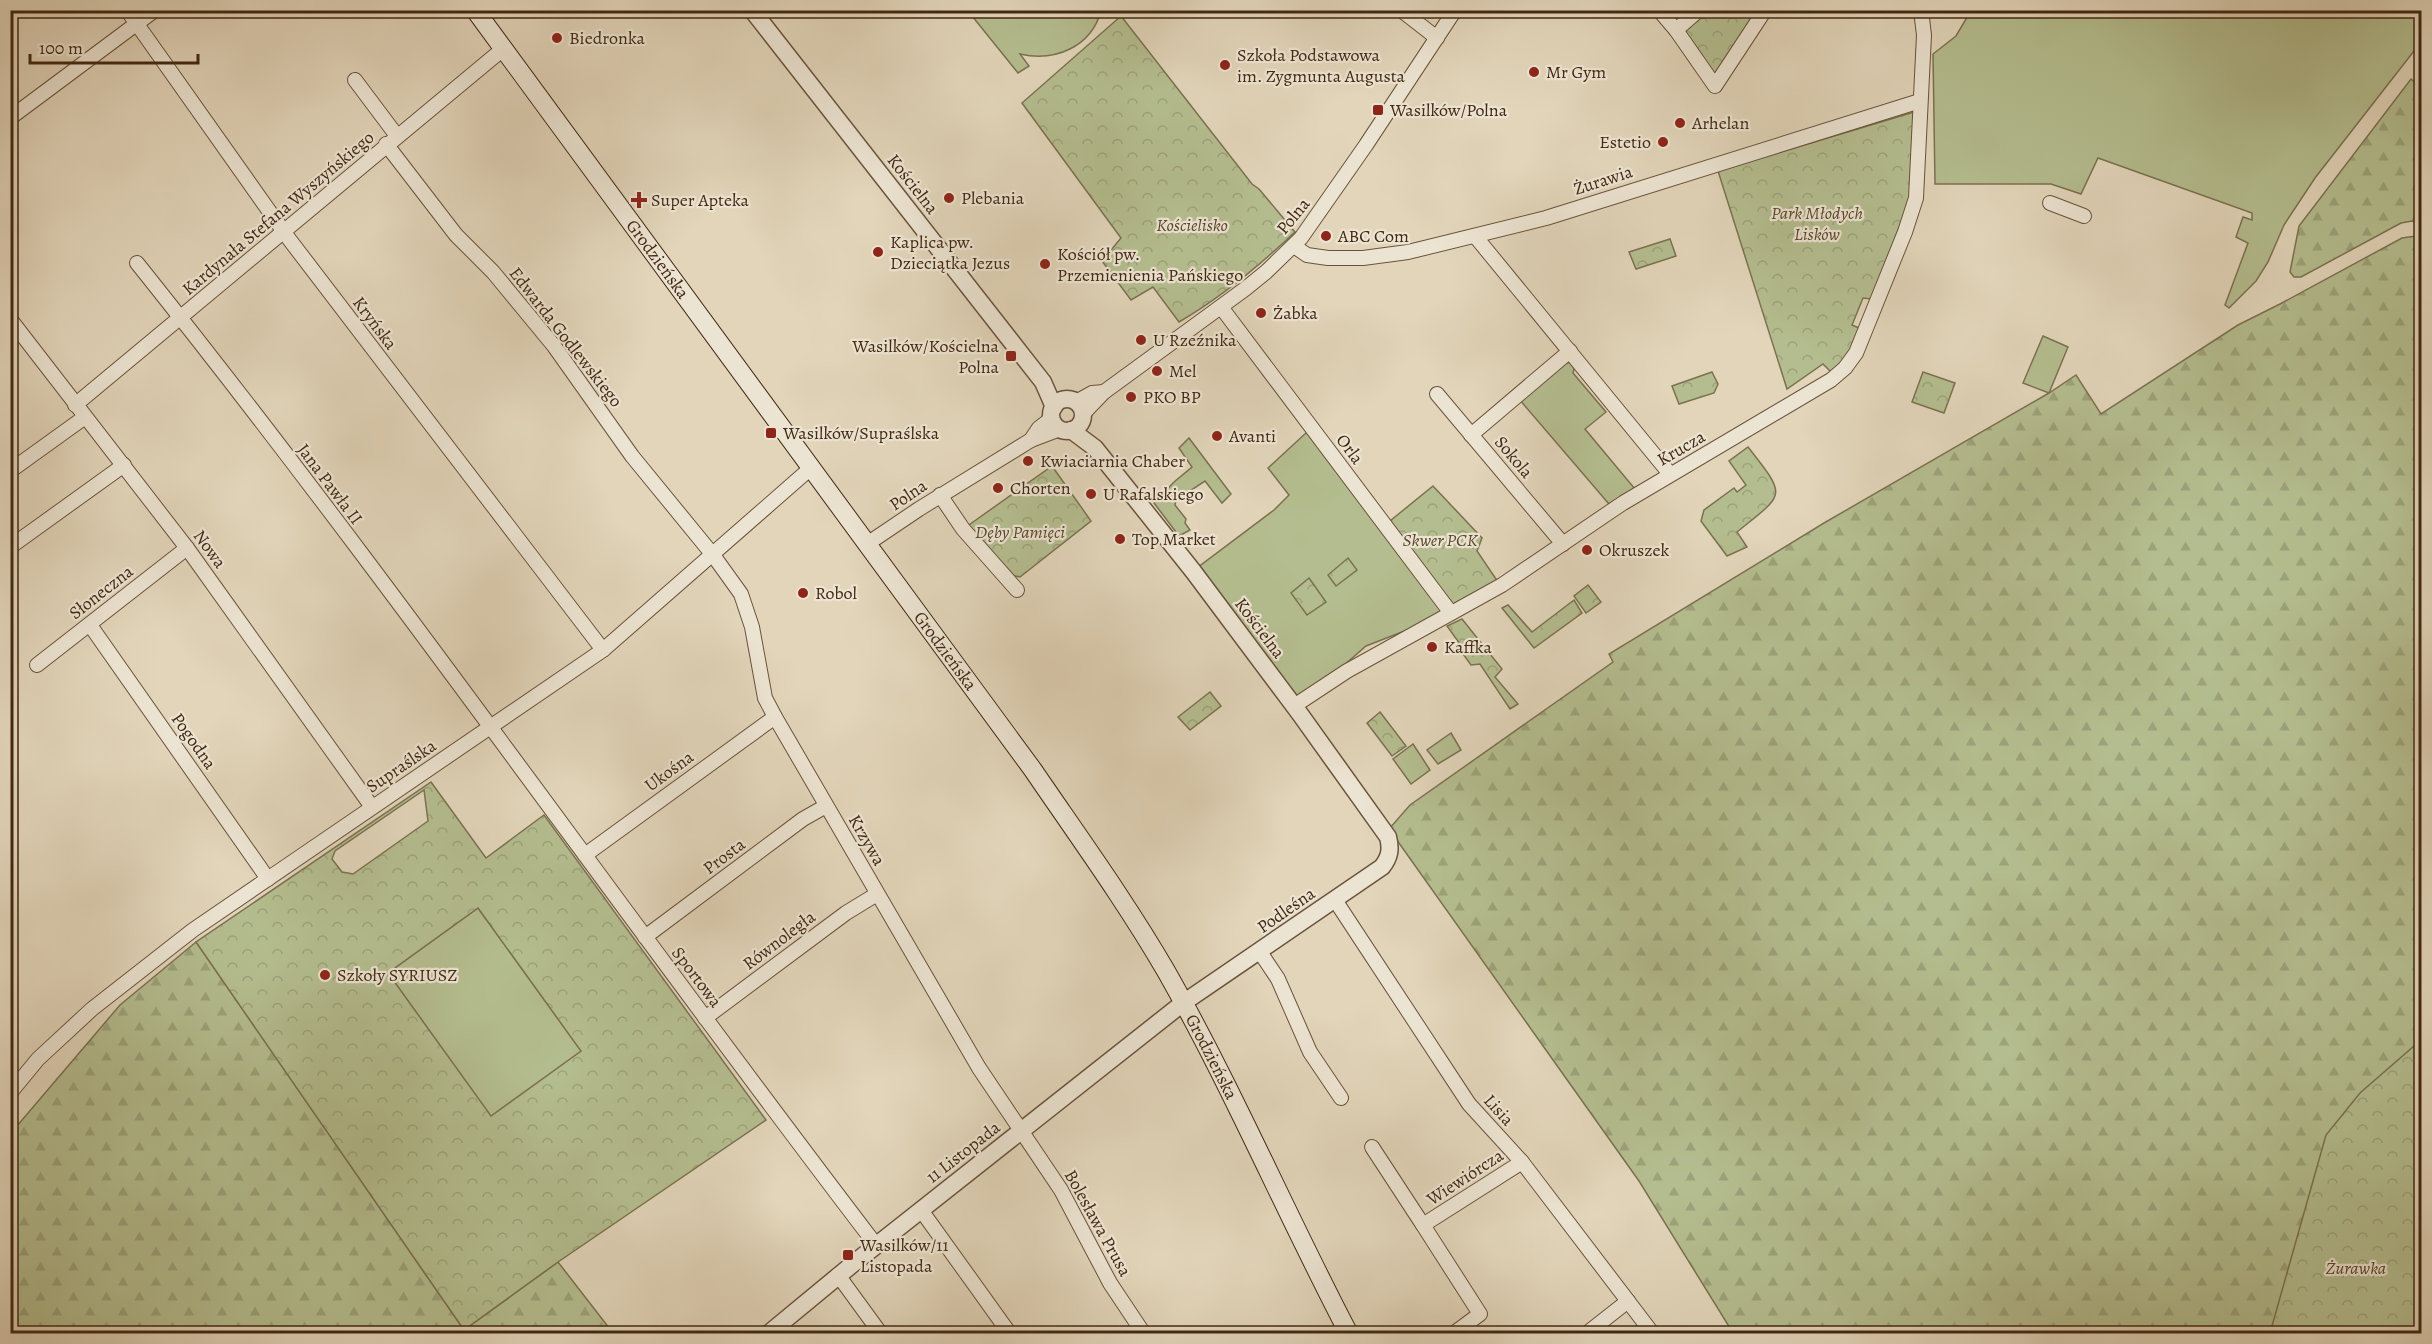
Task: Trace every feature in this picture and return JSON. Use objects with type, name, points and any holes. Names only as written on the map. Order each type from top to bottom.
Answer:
[{"type":"main road","name":"Grodzieńska","points":[[475,10],[1033,770],[1130,915],[1184,1003],[1343,1331]]},
{"type":"street","name":"Kryńska","points":[[127,10],[282,231],[603,650]]},
{"type":"street","points":[[10,118],[155,10]]},
{"type":"street","name":"Kościelna","points":[[752,10],[1213,598],[1388,837]]},
{"type":"street","points":[[1401,10],[1437,38]]},
{"type":"street","name":"Polna","points":[[867,544],[940,495],[1031,440],[1039,428],[1068,415],[1092,393],[1104,392],[1266,273],[1294,246],[1317,217],[1455,10]]},
{"type":"street","points":[[1659,10],[1676,30],[1715,86],[1765,10]]},
{"type":"street","points":[[1676,30],[1699,10]]},
{"type":"street","name":"Krucza","points":[[1294,706],[1347,671],[1502,585],[1670,474],[1831,380],[1851,361],[1889,273],[1916,198],[1924,35],[1921,10]]},
{"type":"street","name":"Kardynała Stefana Wyszyńskiego","points":[[75,405],[503,49]]},
{"type":"street","name":"Edwarda Godlewskiego","points":[[355,80],[456,235],[493,272],[554,346],[632,456],[713,555]]},
{"type":"street","name":"Żurawia","points":[[1294,246],[1307,255],[1317,258],[1363,258],[1408,252],[1546,218],[1920,100]]},
{"type":"street","points":[[2050,203],[2084,216]]},
{"type":"street","points":[[1475,236],[1670,474]]},
{"type":"street","name":"Jana Pawła II","points":[[137,263],[492,728]]},
{"type":"street","name":"Orla","points":[[1221,307],[1451,613]]},
{"type":"street","name":"Nowa","points":[[10,319],[187,548],[372,807]]},
{"type":"street","points":[[1471,435],[1570,351]]},
{"type":"street","name":"Sokola","points":[[1437,394],[1563,543]]},
{"type":"street","points":[[10,471],[85,417]]},
{"type":"street","points":[[10,547],[124,465]]},
{"type":"street","name":"Supraślska","points":[[10,1093],[38,1059],[92,1009],[193,930],[492,728],[603,650],[812,467]]},
{"type":"street","points":[[940,495],[963,529],[1017,590]]},
{"type":"street","name":"Słoneczna","points":[[38,665],[187,548]]},
{"type":"street","name":"Krzywa","points":[[713,555],[741,594],[752,627],[765,698],[775,717],[979,1068],[1022,1131]]},
{"type":"street","name":"Pogodna","points":[[90,625],[268,879]]},
{"type":"street","name":"Ukośna","points":[[585,855],[775,717]]},
{"type":"street","name":"Sportowa","points":[[492,728],[705,1018],[876,1245]]},
{"type":"street","name":"Prosta","points":[[645,937],[803,819],[826,806]]},
{"type":"street","name":"Podleśna","points":[[1184,1003],[1382,867],[1390,852],[1388,837]]},
{"type":"street","name":"Równoległa","points":[[705,1018],[846,913],[877,894]]},
{"type":"street","name":"Lisia","points":[[1335,900],[1468,1104],[1522,1162],[1653,1334]]},
{"type":"street","points":[[1260,952],[1278,979],[1310,1052],[1341,1098]]},
{"type":"street","name":"11 Listopada","points":[[768,1334],[838,1275],[1184,1003]]},
{"type":"street","name":"Bolesława Prusa","points":[[1022,1131],[1061,1190],[1110,1283],[1144,1334]]},
{"type":"street","points":[[1372,1147],[1423,1225]]},
{"type":"street","name":"Wiewiórcza","points":[[1453,1334],[1480,1314],[1423,1225],[1522,1162]]},
{"type":"street","points":[[921,1210],[1010,1334]]},
{"type":"street","points":[[838,1275],[881,1334]]},
{"type":"street","points":[[1586,1334],[1628,1301]]},
{"type":"green space","points":[[968,11],[1101,11],[1089,34],[1070,49],[1046,56],[1020,54],[1029,66],[1018,73]]},
{"type":"green space","points":[[1703,11],[1760,11],[1715,81],[1679,31]]},
{"type":"green space","points":[[1967,11],[2421,11],[2421,42],[2315,178],[2284,225],[2268,262],[2256,281],[2229,308],[2225,305],[2248,243],[2236,237],[2243,217],[2252,220],[2252,213],[2098,158],[2081,194],[2051,184],[1935,184],[1933,54],[1956,36],[1969,14]]},
{"type":"green space","name":"Kościelisko","points":[[1121,16],[1252,184],[1259,189],[1295,232],[1240,280],[1179,322],[1153,287],[1131,300],[1102,261],[1121,238],[1022,103]]},
{"type":"green space","points":[[2411,79],[2421,87],[2421,224],[2412,221],[2401,223],[2301,277],[2294,277],[2290,272],[2299,226]]},
{"type":"green space","name":"Park Młodych Lisków","points":[[1914,112],[1913,192],[1871,299],[1863,298],[1852,325],[1859,328],[1846,359],[1831,372],[1823,364],[1787,389],[1718,171]]},
{"type":"green space","points":[[2421,237],[2421,1333],[1733,1333],[1639,1181],[1389,829],[1410,805],[1613,662],[1609,654],[1824,523],[2049,393],[2076,375],[2101,414],[2238,325],[2402,238]]},
{"type":"green space","points":[[1670,239],[1676,256],[1636,269],[1629,252]]},
{"type":"green space","points":[[2043,336],[2068,347],[2049,393],[2023,383]]},
{"type":"green space","points":[[1571,362],[1575,365],[1573,373],[1606,412],[1585,429],[1635,489],[1609,504],[1519,399],[1562,364]]},
{"type":"green space","points":[[1712,372],[1718,384],[1714,393],[1679,404],[1672,386]]},
{"type":"green space","points":[[1923,372],[1955,383],[1944,413],[1912,402]]},
{"type":"green space","points":[[1307,432],[1451,613],[1366,646],[1309,696],[1290,701],[1193,571],[1274,510],[1289,495],[1268,468]]},
{"type":"green space","points":[[1189,438],[1231,494],[1222,503],[1205,481],[1176,500],[1175,505],[1186,519],[1185,523],[1190,530],[1179,536],[1154,503],[1192,467],[1179,448]]},
{"type":"green space","points":[[1748,447],[1770,476],[1775,486],[1775,494],[1765,509],[1737,532],[1747,547],[1727,556],[1701,521],[1704,510],[1734,488],[1737,492],[1746,485],[1729,461]]},
{"type":"green space","name":"Dęby Pamięci","points":[[1052,466],[1091,521],[1020,577],[1011,575],[966,527]]},
{"type":"green space","name":"Skwer PCK","points":[[1433,486],[1482,538],[1477,551],[1498,582],[1453,605],[1385,525]]},
{"type":"green space","points":[[1348,558],[1357,570],[1336,586],[1328,575]]},
{"type":"green space","points":[[1309,578],[1326,602],[1307,615],[1291,593]]},
{"type":"green space","points":[[1588,585],[1601,602],[1586,613],[1574,596]]},
{"type":"green space","points":[[1574,600],[1582,613],[1534,648],[1502,608],[1508,605],[1532,632]]},
{"type":"green space","points":[[1462,619],[1502,669],[1495,677],[1518,704],[1510,709],[1480,664],[1471,665],[1458,647],[1460,644],[1447,626]]},
{"type":"green space","points":[[1210,692],[1221,706],[1190,730],[1178,717]]},
{"type":"green space","points":[[1380,712],[1406,746],[1392,756],[1367,723]]},
{"type":"green space","points":[[1451,733],[1461,750],[1438,764],[1427,750]]},
{"type":"green space","points":[[1413,744],[1430,770],[1411,784],[1393,759]]},
{"type":"green space","points":[[431,782],[486,858],[544,815],[766,1120],[558,1262],[464,1330],[196,942]],"holes":[[[424,790],[428,821],[353,874],[342,872],[332,859],[335,851]],[[478,908],[581,1051],[491,1116],[388,973]]]},
{"type":"green space","points":[[478,908],[582,1052],[491,1117],[388,973]]},
{"type":"green space","points":[[196,942],[464,1330],[558,1262],[613,1333],[11,1334],[11,1133],[120,1005]]},
{"type":"green space","name":"Żurawka","points":[[2421,1040],[2421,1333],[2270,1333],[2326,1135],[2360,1093]]},
{"type":"place","name":"Biedronka","points":[[557,38]]},
{"type":"place","name":"Szkoła Podstawowa im. Zygmunta Augusta","points":[[1225,65]]},
{"type":"place","name":"Mr Gym","points":[[1534,72]]},
{"type":"place","name":"Wasilków/Polna","points":[[1378,110]]},
{"type":"place","name":"Arhelan","points":[[1680,123]]},
{"type":"place","name":"Estetio","points":[[1663,142]]},
{"type":"place","name":"Plebania","points":[[949,198]]},
{"type":"place","name":"Super Apteka","points":[[639,200]]},
{"type":"place","name":"ABC Com","points":[[1326,236]]},
{"type":"place","name":"Kaplica pw. Dzieciątka Jezus","points":[[878,252]]},
{"type":"place","name":"Kościół pw. Przemienienia Pańskiego","points":[[1045,264]]},
{"type":"place","name":"Żabka","points":[[1261,313]]},
{"type":"place","name":"U Rzeźnika","points":[[1141,340]]},
{"type":"place","name":"Wasilków/Kościelna Polna","points":[[1011,356]]},
{"type":"place","name":"Mel","points":[[1157,371]]},
{"type":"place","name":"PKO BP","points":[[1131,397]]},
{"type":"place","name":"Wasilków/Supraślska","points":[[771,433]]},
{"type":"place","name":"Avanti","points":[[1217,436]]},
{"type":"place","name":"Kwiaciarnia Chaber","points":[[1028,461]]},
{"type":"place","name":"Chorten","points":[[998,488]]},
{"type":"place","name":"U Rafalskiego","points":[[1091,494]]},
{"type":"place","name":"Top Market","points":[[1120,539]]},
{"type":"place","name":"Okruszek","points":[[1587,550]]},
{"type":"place","name":"Robol","points":[[803,593]]},
{"type":"place","name":"Kaffka","points":[[1432,647]]},
{"type":"place","name":"Szkoły SYRIUSZ","points":[[325,975]]},
{"type":"place","name":"Wasilków/11 Listopada","points":[[848,1255]]}]
